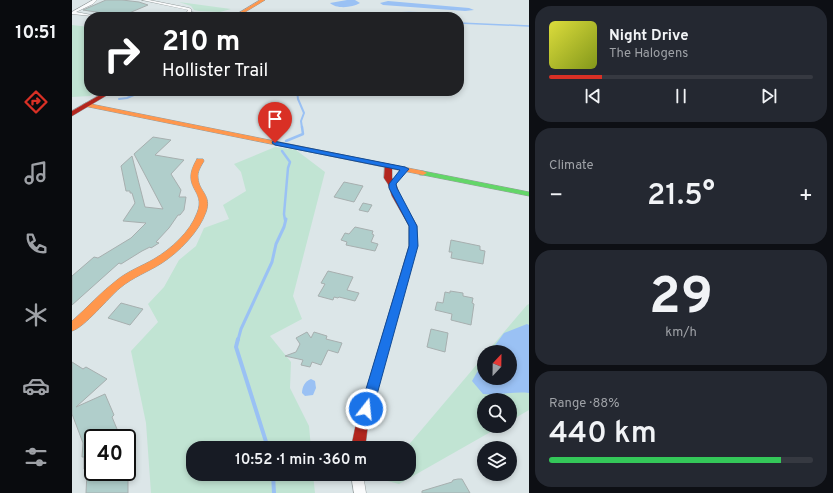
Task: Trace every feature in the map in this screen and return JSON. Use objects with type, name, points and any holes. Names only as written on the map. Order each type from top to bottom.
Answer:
[{"type":"street","points":[[84,15],[72,14],[95,0]]},
{"type":"street","points":[[144,0],[186,7],[190,12]]},
{"type":"street","points":[[243,12],[263,0]]},
{"type":"street","points":[[72,114],[101,96]]},
{"type":"street","points":[[72,102],[529,194]]},
{"type":"street","points":[[72,327],[121,282],[164,257],[180,243],[205,204],[204,198],[193,177],[195,167],[200,161]]},
{"type":"street","points":[[359,441],[362,424],[413,246],[413,226],[396,196],[392,184],[388,178],[388,166]]},
{"type":"street","points":[[392,184],[405,169]]},
{"type":"street","points":[[358,481],[360,493]]},
{"type":"green space","points":[[179,2],[231,9],[220,12],[199,11],[194,10],[191,6]]},
{"type":"green space","points":[[72,25],[84,26],[84,96],[90,96],[72,97]]},
{"type":"green space","points":[[275,147],[296,150],[325,172],[293,296],[302,319],[270,336],[291,362],[290,388],[309,426],[310,441],[186,441],[186,481],[314,481],[315,493],[151,493],[146,423],[131,351],[158,322],[148,304],[164,287],[179,260],[196,246],[204,228],[229,219],[223,205],[246,191],[241,172],[234,164]]},
{"type":"green space","points":[[529,304],[529,410],[517,417],[517,393],[477,393],[477,433],[489,433],[416,474],[416,441],[412,441],[477,364],[477,385],[517,385],[517,345],[493,345]]},
{"type":"green space","points":[[388,481],[404,481],[399,484]]},
{"type":"water","points":[[355,0],[360,3],[353,6],[344,7],[336,6],[330,3]]},
{"type":"water","points":[[388,1],[469,8],[474,10],[465,11],[383,5],[380,3]]},
{"type":"water","points":[[527,324],[529,325],[529,393],[482,393],[472,381],[477,372],[477,385],[517,385],[517,345],[495,345],[504,333]]},
{"type":"water","points":[[311,379],[315,381],[316,388],[313,395],[305,396],[302,393],[303,386]]},
{"type":"building","points":[[106,0],[139,2],[148,5],[131,12],[96,12],[83,10]]},
{"type":"building","points":[[153,137],[171,140],[155,155],[184,160],[171,174],[181,190],[179,197],[186,197],[184,210],[180,215],[178,215],[169,228],[156,242],[159,243],[142,251],[121,264],[119,263],[72,305],[72,276],[94,257],[98,258],[131,238],[146,223],[123,221],[135,203],[132,193],[130,193],[130,191],[126,191],[121,166],[132,156],[145,207],[163,209],[134,154]]},
{"type":"building","points":[[344,182],[363,186],[354,202],[334,197]]},
{"type":"building","points":[[363,203],[372,205],[368,212],[359,210]]},
{"type":"building","points":[[355,227],[373,231],[372,234],[374,235],[371,242],[378,244],[375,251],[346,245],[347,242],[341,240],[345,233],[349,234]]},
{"type":"building","points":[[451,240],[480,246],[480,250],[485,251],[483,264],[451,258],[452,252],[449,252]]},
{"type":"building","points":[[328,271],[353,277],[347,290],[359,293],[355,301],[339,297],[334,297],[333,300],[318,296],[325,284],[321,283]]},
{"type":"building","points":[[450,291],[463,293],[463,296],[473,298],[472,303],[474,304],[471,325],[451,320],[452,314],[435,310],[437,302],[443,303],[445,292],[450,293]]},
{"type":"building","points":[[121,303],[143,309],[130,325],[108,318]]},
{"type":"building","points":[[431,329],[448,333],[445,352],[427,347]]},
{"type":"building","points":[[307,332],[311,338],[314,332],[327,336],[326,339],[342,343],[338,353],[328,350],[321,365],[312,362],[310,367],[301,365],[303,360],[285,356],[296,352],[300,344],[296,338]]},
{"type":"building","points":[[72,362],[83,369],[86,367],[107,379],[76,407],[105,394],[114,415],[112,417],[117,429],[84,429],[84,457],[82,457],[83,443],[72,414]]},
{"type":"building","points":[[462,479],[470,493],[422,493],[422,491]]},
{"type":"building","points":[[87,481],[128,481],[128,493],[86,493]]},
{"type":"waterway","points":[[464,23],[529,26]]},
{"type":"waterway","points":[[119,99],[132,96]]},
{"type":"waterway","points":[[298,96],[304,113],[301,121],[302,128]]},
{"type":"waterway","points":[[286,141],[303,134],[302,127]]},
{"type":"waterway","points":[[282,151],[290,162],[288,168],[284,214],[285,220]]},
{"type":"waterway","points":[[238,340],[241,329],[272,262],[276,244],[286,219]]},
{"type":"waterway","points":[[238,339],[236,347],[266,441]]},
{"type":"waterway","points":[[273,481],[274,493]]},
{"type":"traffic: fast","points":[[423,173],[529,194]]},
{"type":"traffic: slow","points":[[243,12],[263,0]]},
{"type":"traffic: slow","points":[[86,105],[423,173]]},
{"type":"traffic: slow","points":[[72,327],[121,282],[165,257],[188,234],[201,214],[204,205],[201,193],[195,184],[194,178],[195,171],[200,161]]},
{"type":"traffic: jam","points":[[86,105],[102,96]]},
{"type":"traffic: jam","points":[[72,114],[86,105]]},
{"type":"traffic: jam","points":[[359,441],[362,424],[413,246],[413,226],[396,196],[392,184],[388,178],[388,166]]},
{"type":"route","points":[[275,143],[405,169],[392,184],[396,196],[405,209],[413,226],[413,246],[366,409]]}]
